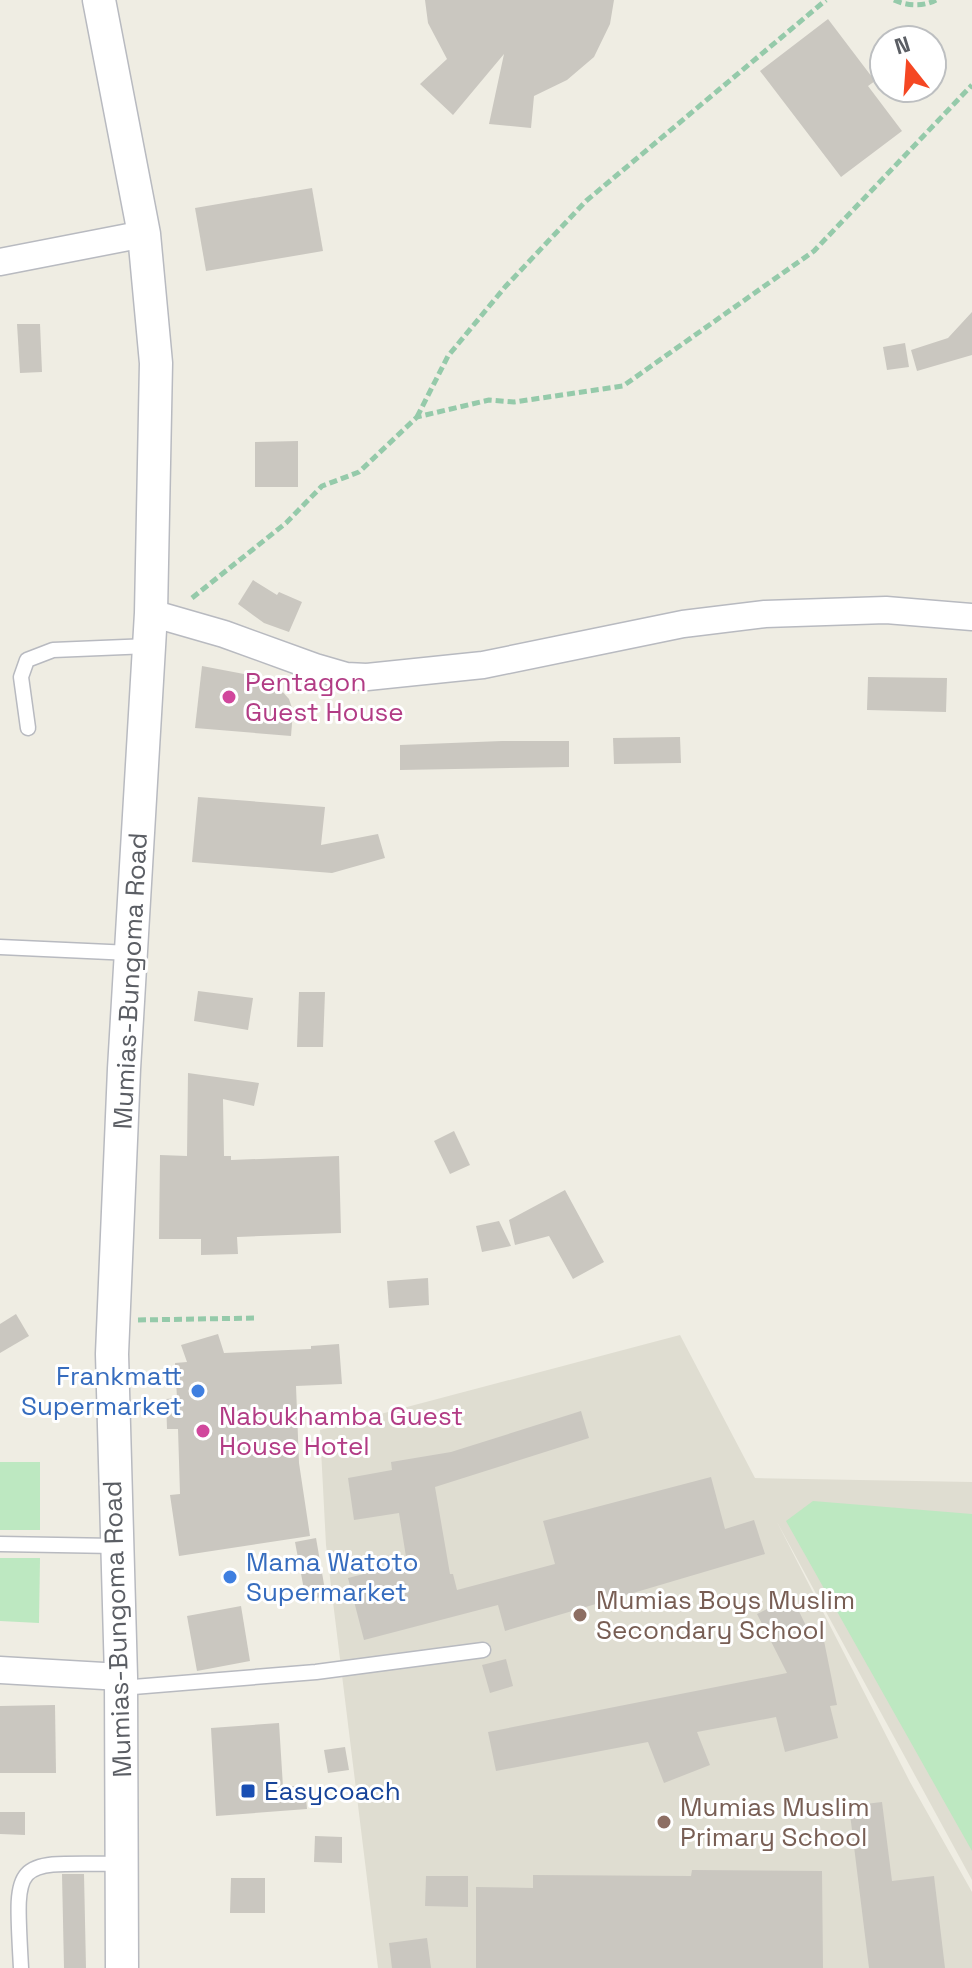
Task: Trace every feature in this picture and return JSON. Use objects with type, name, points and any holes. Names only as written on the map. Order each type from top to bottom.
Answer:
[{"type":"street","name":"Mumias-Bungoma Road","points":[[99,0],[144,234],[156,363],[156,626],[131,953],[113,1320],[115,1546],[121,1682],[122,1968]]},
{"type":"street","points":[[0,262],[144,234]]},
{"type":"street","points":[[156,626],[224,634],[346,676],[377,677],[483,665],[683,624],[765,614],[886,610],[972,617]]},
{"type":"street","points":[[0,1670],[121,1682]]},
{"type":"lane","points":[[28,728],[21,677],[27,660],[38,653],[156,626]]},
{"type":"lane","points":[[0,947],[131,953]]},
{"type":"lane","points":[[0,1544],[115,1546]]},
{"type":"lane","points":[[121,1682],[361,1668],[483,1650]]},
{"type":"lane","points":[[21,1968],[17,1898],[20,1881],[26,1872],[50,1863],[123,1864]]},
{"type":"path","points":[[156,626],[286,523],[322,486],[359,472],[417,417],[448,356],[505,287],[586,201],[826,0]]},
{"type":"path","points":[[894,0],[904,5],[929,4],[936,0]]},
{"type":"path","points":[[417,417],[489,400],[514,402],[623,386],[814,251],[972,85]]},
{"type":"path","points":[[113,1320],[257,1318]]},
{"type":"shaded area","points":[[680,1335],[755,1478],[972,1482],[972,1880],[777,1522],[910,1782],[972,1892],[972,1968],[378,1968],[326,1545],[320,1430]]},
{"type":"green space","points":[[0,1462],[40,1462],[40,1530],[0,1530]]},
{"type":"green space","points":[[813,1501],[972,1514],[972,1851],[786,1521]]},
{"type":"green space","points":[[0,1558],[40,1558],[39,1623],[0,1621]]},
{"type":"building","points":[[425,0],[614,0],[610,24],[594,57],[567,80],[534,96],[531,128],[489,124],[504,54],[453,115],[420,84],[447,59],[428,23]]},
{"type":"building","points":[[828,19],[868,72],[868,104],[882,104],[902,131],[841,177],[760,71]]},
{"type":"building","points":[[312,188],[323,251],[206,271],[195,208]]},
{"type":"building","points":[[972,312],[972,355],[917,371],[911,350],[948,338]]},
{"type":"building","points":[[17,324],[40,324],[42,372],[20,373]]},
{"type":"building","points":[[905,343],[909,367],[887,370],[883,347]]},
{"type":"building","points":[[298,441],[298,487],[255,487],[255,442]]},
{"type":"building","points":[[253,580],[277,595],[279,592],[302,602],[289,632],[264,623],[238,604]]},
{"type":"building","points":[[202,666],[244,674],[280,689],[289,699],[293,711],[291,736],[195,728]]},
{"type":"building","points":[[868,677],[947,678],[946,712],[867,710]]},
{"type":"building","points":[[680,737],[681,763],[614,764],[613,738]]},
{"type":"building","points":[[569,741],[569,767],[400,770],[400,745]]},
{"type":"building","points":[[198,797],[325,807],[321,845],[378,834],[385,858],[332,873],[192,862]]},
{"type":"building","points":[[198,991],[253,998],[248,1030],[194,1021]]},
{"type":"building","points":[[299,992],[325,992],[323,1047],[297,1047]]},
{"type":"building","points":[[188,1073],[259,1083],[254,1106],[223,1099],[224,1156],[231,1156],[231,1160],[339,1156],[341,1233],[237,1237],[238,1254],[201,1255],[201,1239],[159,1239],[160,1155],[187,1156]]},
{"type":"building","points":[[454,1131],[470,1165],[450,1174],[434,1141]]},
{"type":"building","points":[[565,1190],[604,1262],[573,1279],[549,1236],[515,1245],[509,1220]]},
{"type":"building","points":[[499,1221],[511,1246],[482,1252],[476,1226]]},
{"type":"building","points":[[428,1278],[429,1305],[389,1308],[387,1281]]},
{"type":"building","points":[[16,1314],[29,1336],[0,1353],[0,1324]]},
{"type":"building","points":[[218,1334],[224,1353],[311,1349],[311,1346],[339,1344],[342,1384],[296,1386],[299,1463],[310,1536],[179,1556],[170,1495],[180,1494],[178,1429],[167,1429],[166,1399],[177,1398],[175,1363],[187,1362],[181,1345]]},
{"type":"building","points":[[581,1411],[589,1438],[435,1487],[450,1574],[453,1574],[457,1590],[555,1564],[543,1521],[711,1477],[725,1529],[754,1520],[765,1554],[505,1631],[498,1605],[364,1640],[348,1578],[407,1563],[399,1513],[354,1520],[348,1478],[392,1470],[391,1462],[451,1452]]},
{"type":"building","points":[[316,1538],[326,1596],[306,1600],[295,1542]]},
{"type":"building","points":[[792,1597],[810,1634],[822,1631],[837,1705],[830,1706],[838,1738],[785,1752],[776,1717],[697,1732],[710,1765],[664,1783],[648,1742],[496,1771],[488,1732],[787,1673],[757,1614]]},
{"type":"building","points":[[241,1606],[250,1661],[197,1671],[187,1616]]},
{"type":"building","points":[[506,1659],[513,1686],[490,1693],[482,1665]]},
{"type":"building","points":[[55,1705],[56,1773],[0,1773],[0,1706]]},
{"type":"building","points":[[279,1723],[283,1787],[305,1785],[307,1809],[216,1816],[211,1728]]},
{"type":"building","points":[[345,1747],[349,1770],[328,1773],[324,1750]]},
{"type":"building","points":[[882,1802],[892,1881],[934,1876],[945,1968],[869,1968],[849,1806]]},
{"type":"building","points":[[0,1812],[25,1812],[25,1835],[0,1834]]},
{"type":"building","points":[[315,1836],[342,1837],[342,1863],[314,1862]]},
{"type":"building","points":[[692,1870],[822,1871],[823,1968],[476,1968],[476,1887],[533,1888],[533,1875],[691,1876]]},
{"type":"building","points":[[62,1874],[84,1874],[86,1968],[64,1968]]},
{"type":"building","points":[[426,1876],[468,1876],[468,1907],[425,1906]]},
{"type":"building","points":[[231,1878],[265,1878],[265,1913],[230,1913]]},
{"type":"building","points":[[427,1938],[431,1968],[392,1968],[389,1943]]},
{"type":"place","name":"Pentagon Guest House","points":[[229,697]]},
{"type":"place","name":"Frankmatt Supermarket","points":[[198,1391]]},
{"type":"place","name":"Nabukhamba Guest House Hotel","points":[[203,1431]]},
{"type":"place","name":"Mama Watoto Supermarket","points":[[230,1577]]},
{"type":"place","name":"Mumias Boys Muslim Secondary School","points":[[580,1615]]},
{"type":"place","name":"Easycoach","points":[[248,1791]]},
{"type":"place","name":"Mumias Muslim Primary School","points":[[664,1822]]}]
